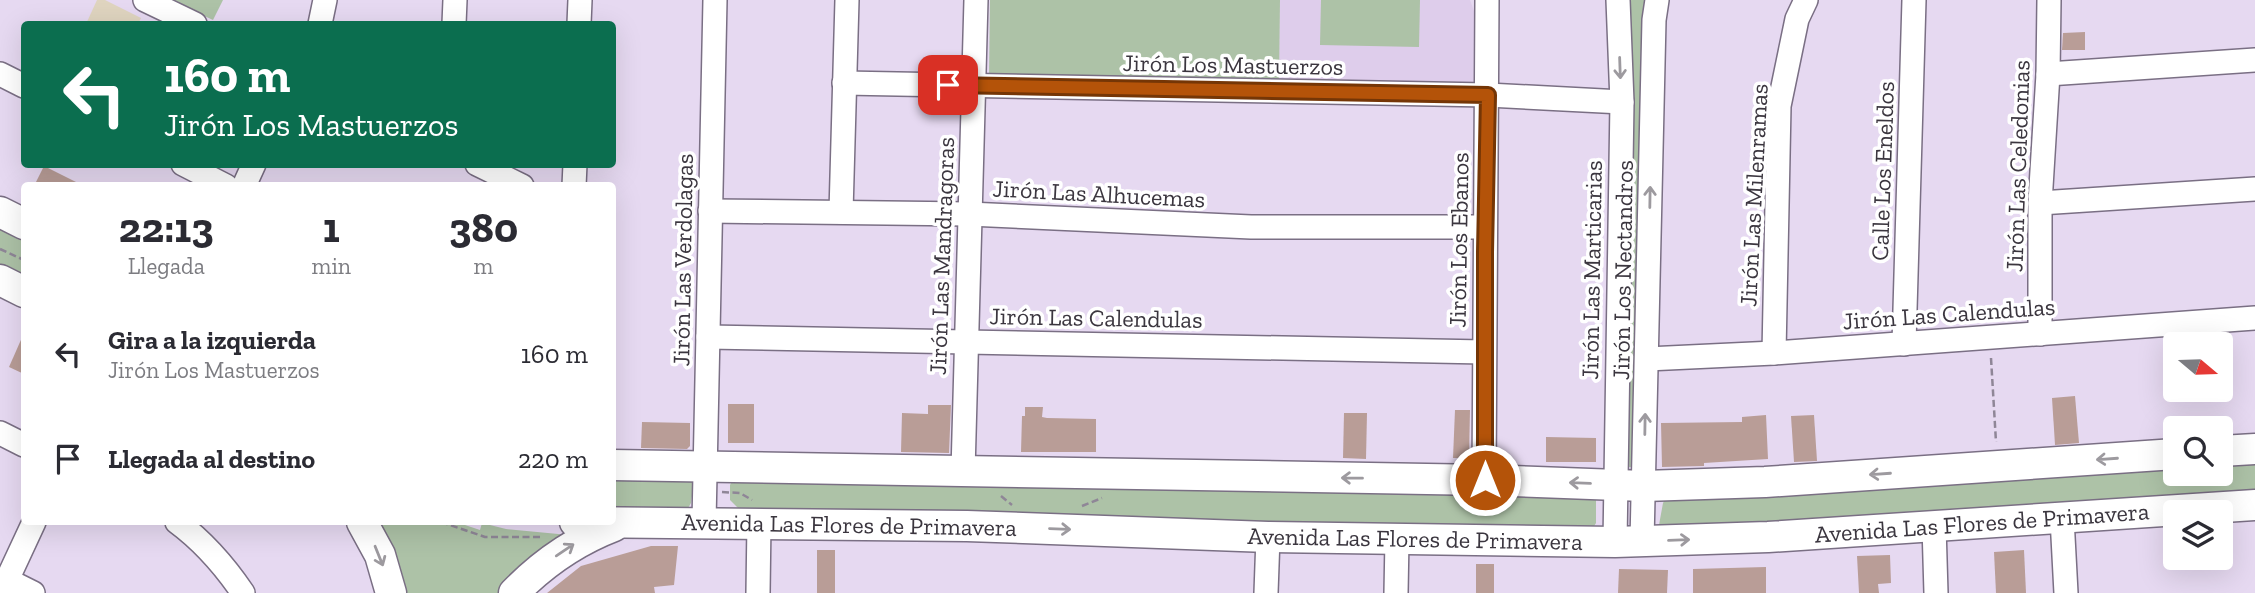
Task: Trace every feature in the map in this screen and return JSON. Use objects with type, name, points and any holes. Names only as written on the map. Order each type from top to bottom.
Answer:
[{"type":"main road","points":[[0,212],[21,222]]},
{"type":"main road","points":[[2233,450],[2255,449]]},
{"type":"main road","points":[[616,465],[1485,480],[1644,486],[1765,482],[2163,455]]},
{"type":"main road","name":"Avenida Las Flores de Primavera","points":[[616,523],[759,522],[967,526],[1268,537],[1628,542],[1768,537],[2255,505]]},
{"type":"main road","points":[[514,593],[566,548],[590,535],[625,522]]},
{"type":"main road","points":[[364,525],[380,555],[391,593]]},
{"type":"main road","name":"Avenida Las Flores de Primavera","points":[[564,529],[599,525]]},
{"type":"street","points":[[145,0],[189,21]]},
{"type":"street","points":[[322,21],[325,0]]},
{"type":"street","points":[[454,21],[455,0]]},
{"type":"street","points":[[579,21],[580,0]]},
{"type":"street","name":"Jirón Las Verdolagas","points":[[704,522],[715,0]]},
{"type":"street","points":[[841,212],[847,0]]},
{"type":"street","name":"Jirón Las Mandragoras","points":[[963,471],[976,0]]},
{"type":"street","name":"Jirón Los Ebanos","points":[[1485,480],[1487,0]]},
{"type":"street","name":"Jirón Las Marticarias","points":[[1618,0],[1622,102],[1614,485],[1628,542]]},
{"type":"street","name":"Jirón Los Nectandros","points":[[1628,542],[1644,486],[1654,20],[1657,0]]},
{"type":"street","name":"Jirón Las Milenramas","points":[[1774,353],[1779,106],[1797,19],[1807,0]]},
{"type":"street","name":"Calle Los Eneldos","points":[[1904,344],[1914,0]]},
{"type":"street","name":"Jirón Las Celedonias","points":[[2040,334],[2040,204],[2048,74],[2049,0]]},
{"type":"street","points":[[2048,74],[2255,60]]},
{"type":"street","points":[[0,74],[21,84]]},
{"type":"street","name":"Jirón Los Mastuerzos","points":[[844,83],[1488,95],[1622,102]]},
{"type":"street","points":[[191,168],[218,182]]},
{"type":"street","points":[[485,168],[514,182]]},
{"type":"street","points":[[2040,204],[2255,190]]},
{"type":"street","name":"Jirón Las Alhucemas","points":[[710,211],[969,214],[1251,227],[1485,228]]},
{"type":"street","name":"Jirón Las Calendulas","points":[[1647,359],[1774,353],[2255,318]]},
{"type":"street","name":"Jirón Las Calendulas","points":[[708,337],[1484,352]]},
{"type":"street","points":[[0,433],[21,444]]},
{"type":"street","points":[[2062,518],[2066,593]]},
{"type":"street","points":[[758,593],[759,522]]},
{"type":"street","points":[[33,525],[4,587],[33,593]]},
{"type":"street","points":[[181,525],[200,539],[227,569],[243,593]]},
{"type":"street","points":[[1934,526],[1936,593]]},
{"type":"street","points":[[1266,593],[1268,537]]},
{"type":"street","points":[[1396,539],[1396,593]]},
{"type":"path","points":[[0,249],[21,259]]},
{"type":"path","points":[[1990,337],[1997,466]]},
{"type":"path","points":[[451,525],[485,537],[564,529]]},
{"type":"shaded area","points":[[97,0],[105,0],[141,18],[140,21],[87,21]]},
{"type":"shaded area","points":[[1280,0],[1470,0],[1474,11],[1473,82],[1279,79]]},
{"type":"green space","points":[[170,0],[223,0],[213,20]]},
{"type":"green space","points":[[990,0],[1280,0],[1279,83],[989,78]]},
{"type":"green space","points":[[1321,0],[1420,0],[1419,47],[1320,45]]},
{"type":"green space","points":[[1631,0],[1648,0],[1634,467],[1628,467],[1624,462]]},
{"type":"green space","points":[[0,223],[21,234],[21,274],[0,264]]},
{"type":"green space","points":[[2255,459],[2255,496],[1669,532],[1659,525],[1667,496],[2163,465],[2163,486],[2233,486],[2233,460]]},
{"type":"green space","points":[[616,472],[689,477],[694,482],[691,503],[687,510],[616,509]]},
{"type":"green space","points":[[733,479],[1596,497],[1596,523],[1593,528],[740,510],[730,500],[730,485]]},
{"type":"green space","points":[[378,525],[465,525],[480,530],[481,525],[490,525],[569,535],[500,593],[407,593],[395,559]]},
{"type":"building","points":[[2085,32],[2085,50],[2062,50],[2063,33]]},
{"type":"building","points":[[43,168],[48,168],[76,182],[36,182]]},
{"type":"building","points":[[21,340],[21,373],[9,367]]},
{"type":"building","points":[[2075,396],[2079,443],[2055,445],[2052,398]]},
{"type":"building","points":[[728,404],[754,404],[754,443],[728,443]]},
{"type":"building","points":[[928,405],[951,405],[949,453],[901,452],[902,413],[928,414]]},
{"type":"building","points":[[1025,407],[1043,407],[1042,417],[1047,418],[1096,419],[1096,452],[1021,452],[1022,416],[1025,416]]},
{"type":"building","points":[[1455,410],[1470,410],[1469,458],[1453,458]]},
{"type":"building","points":[[1344,413],[1367,413],[1366,459],[1343,458]]},
{"type":"building","points":[[1766,415],[1768,459],[1704,463],[1704,466],[1662,467],[1661,423],[1742,422],[1742,417]]},
{"type":"building","points":[[1814,415],[1817,461],[1794,462],[1791,416]]},
{"type":"building","points":[[642,422],[690,423],[690,446],[687,449],[641,448]]},
{"type":"building","points":[[1546,437],[1596,438],[1596,462],[1546,462]]},
{"type":"building","points":[[651,546],[678,546],[674,585],[654,587],[655,593],[547,593],[581,566]]},
{"type":"building","points":[[817,550],[835,550],[835,593],[817,593]]},
{"type":"building","points":[[2024,550],[2026,593],[1996,593],[1994,552]]},
{"type":"building","points":[[1890,555],[1891,583],[1878,584],[1879,593],[1859,593],[1857,556]]},
{"type":"building","points":[[1476,564],[1494,564],[1494,593],[1476,593]]},
{"type":"building","points":[[1766,567],[1766,593],[1693,593],[1693,569]]},
{"type":"building","points":[[1619,569],[1668,570],[1667,593],[1618,593]]},
{"type":"route","points":[[948,85],[1488,95],[1485,480]]}]
